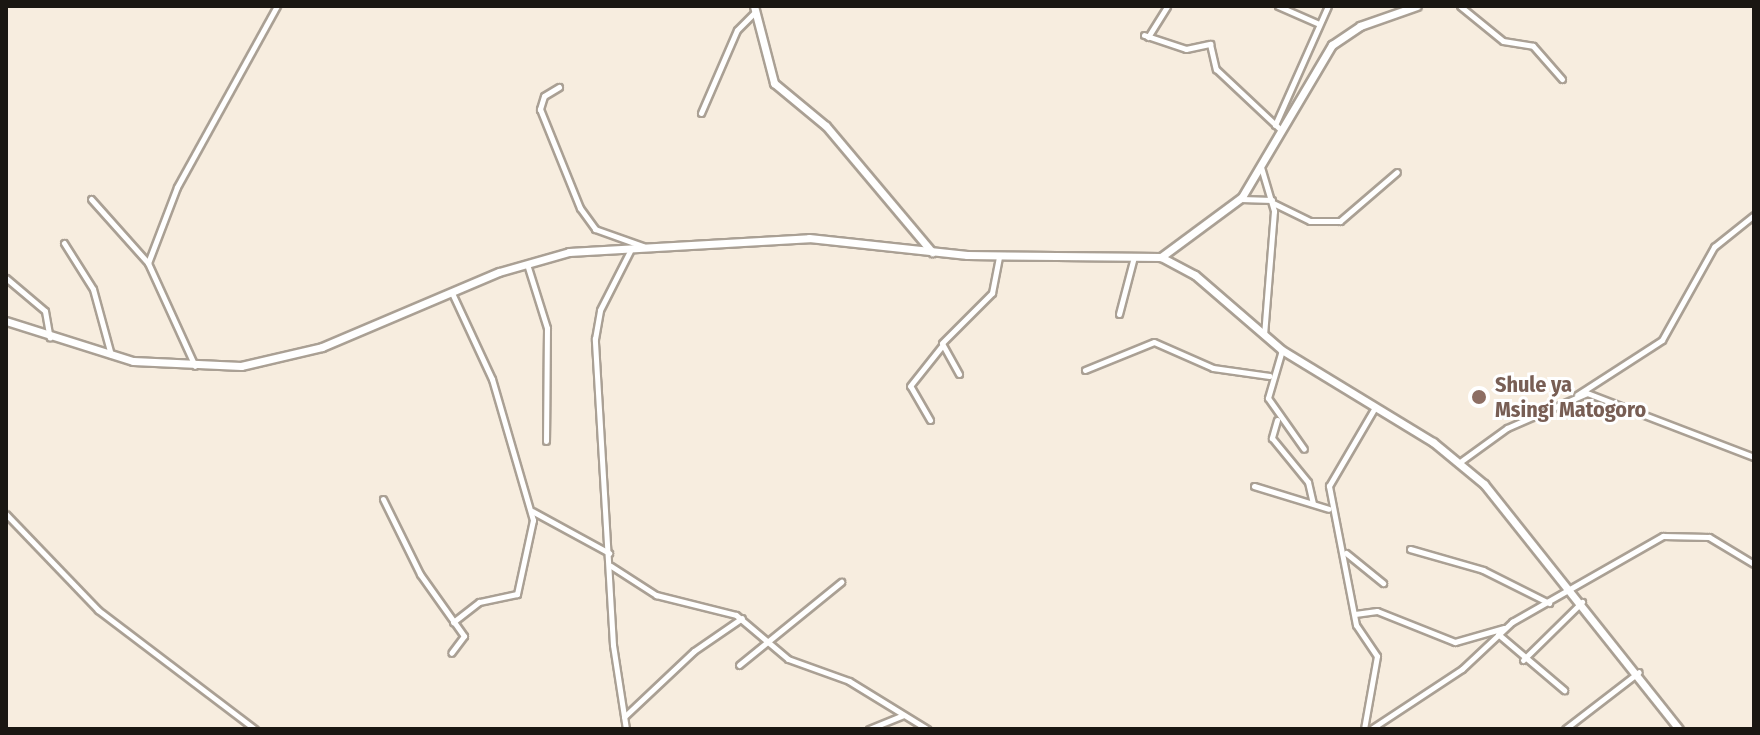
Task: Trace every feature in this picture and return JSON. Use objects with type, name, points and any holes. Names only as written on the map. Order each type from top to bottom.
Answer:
[{"type":"street","points":[[148,263],[177,187],[277,6]]},
{"type":"street","points":[[1167,6],[1146,36],[1186,49],[1210,44],[1216,69],[1278,127]]},
{"type":"street","points":[[1278,6],[1317,23]]},
{"type":"street","points":[[1161,257],[1240,199],[1278,127],[1317,23],[1328,6]]},
{"type":"street","points":[[1278,127],[1343,35],[1417,6]]},
{"type":"street","points":[[1460,6],[1503,41],[1533,46],[1562,79]]},
{"type":"street","points":[[701,113],[737,30],[755,9]]},
{"type":"street","points":[[755,9],[774,83],[826,126],[932,252]]},
{"type":"street","points":[[559,87],[544,96],[540,109],[580,208],[595,229],[651,248]]},
{"type":"street","points":[[1260,166],[1272,201],[1263,336]]},
{"type":"street","points":[[1240,199],[1272,201],[1310,221],[1340,221],[1397,172]]},
{"type":"street","points":[[91,199],[148,263],[196,367]]},
{"type":"street","points":[[1460,462],[1497,433],[1577,396],[1662,340],[1714,247],[1754,215]]},
{"type":"street","points":[[6,321],[111,356],[196,367],[276,360],[526,263],[651,248],[809,238],[999,256],[1161,257],[1195,275],[1282,350],[1460,462],[1574,592],[1639,672],[1679,729]]},
{"type":"street","points":[[64,243],[93,289],[111,356]]},
{"type":"street","points":[[626,729],[609,553],[595,339],[600,310],[630,251]]},
{"type":"street","points":[[930,420],[910,386],[941,347],[992,293],[999,256]]},
{"type":"street","points":[[1119,314],[1134,257]]},
{"type":"street","points":[[526,263],[547,328],[546,441]]},
{"type":"street","points":[[6,278],[45,311],[50,338]]},
{"type":"street","points":[[452,293],[492,379],[532,511],[532,538],[517,594],[479,602],[453,622]]},
{"type":"street","points":[[1085,370],[1154,342],[1213,368],[1269,376]]},
{"type":"street","points":[[941,347],[959,374]]},
{"type":"street","points":[[1282,350],[1269,376],[1278,419],[1272,438],[1308,482],[1313,503]]},
{"type":"street","points":[[1577,396],[1616,399],[1754,457]]},
{"type":"street","points":[[1364,729],[1377,659],[1355,614],[1346,553],[1330,509],[1333,475],[1374,409]]},
{"type":"street","points":[[1278,419],[1301,436],[1304,449]]},
{"type":"street","points":[[1254,486],[1330,509]]},
{"type":"street","points":[[383,499],[465,638],[451,653]]},
{"type":"street","points":[[532,511],[609,553]]},
{"type":"street","points":[[6,514],[98,610],[255,729]]},
{"type":"street","points":[[1355,614],[1377,611],[1455,642],[1504,627],[1574,592],[1676,532],[1709,537],[1754,564]]},
{"type":"street","points":[[1410,549],[1483,570],[1550,603]]},
{"type":"street","points":[[1346,553],[1383,583]]},
{"type":"street","points":[[610,565],[656,595],[742,618],[771,644],[927,729]]},
{"type":"street","points":[[739,665],[771,644],[797,613],[841,582]]},
{"type":"street","points":[[1523,660],[1582,602]]},
{"type":"street","points":[[624,717],[694,651],[742,618]]},
{"type":"street","points":[[1371,729],[1462,669],[1504,627]]},
{"type":"street","points":[[1498,634],[1523,660],[1564,690]]},
{"type":"street","points":[[1565,729],[1639,672]]},
{"type":"street","points":[[869,729],[904,715]]},
{"type":"place","name":"Shule ya Msingi Matogoro","points":[[1479,397]]}]
